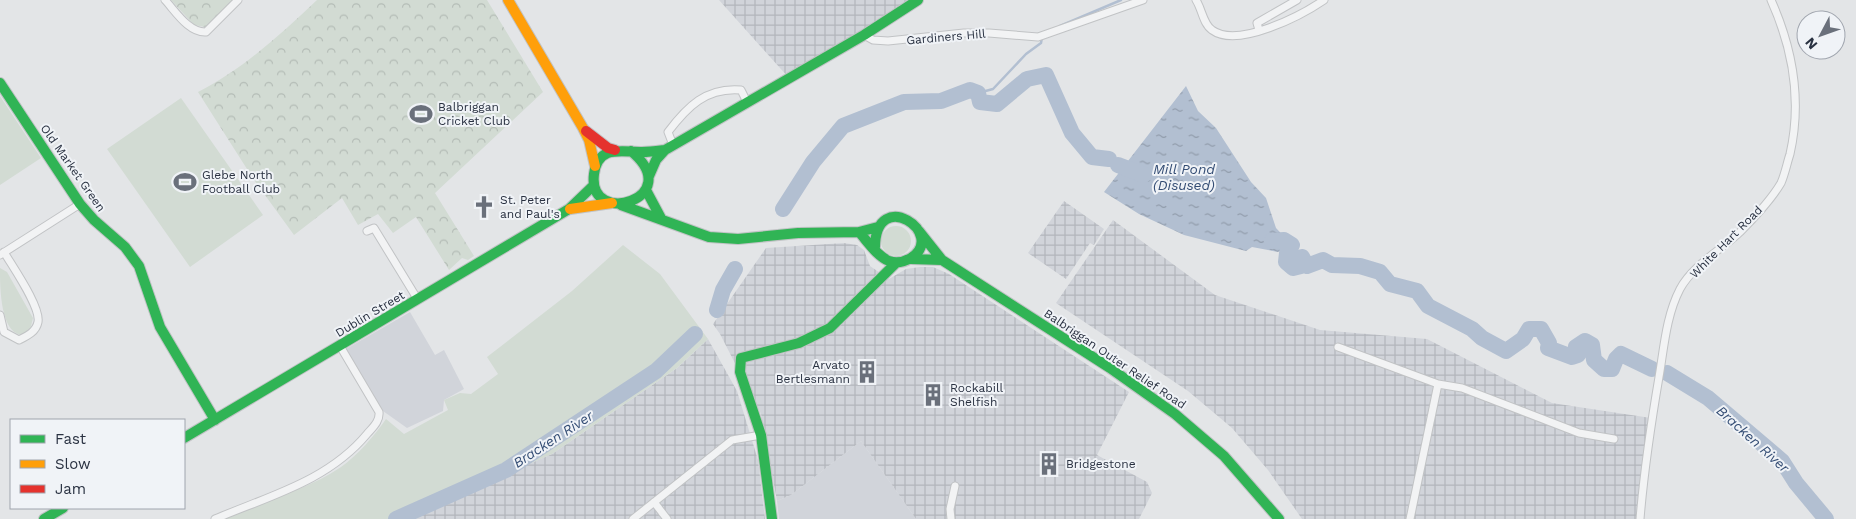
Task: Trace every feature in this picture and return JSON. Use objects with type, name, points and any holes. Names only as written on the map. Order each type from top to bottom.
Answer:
[{"type":"street","points":[[165,0],[191,28],[202,32],[206,32],[238,0]]},
{"type":"street","points":[[508,0],[589,140],[595,166],[594,185],[598,193],[617,204],[688,231],[718,238],[738,239],[841,230],[858,232],[878,227]]},
{"type":"street","points":[[617,204],[635,201],[646,190],[649,176],[656,160],[669,148],[864,34],[918,0]]},
{"type":"street","name":"Gardiners Hill","points":[[864,34],[873,40],[888,41],[964,33],[1042,37],[1143,0]]},
{"type":"street","points":[[1196,0],[1211,30],[1221,34],[1235,35],[1280,26],[1302,15],[1324,0]]},
{"type":"street","points":[[1258,30],[1257,23],[1297,0]]},
{"type":"street","name":"White Hart Road","points":[[1640,519],[1651,418],[1672,306],[1681,287],[1704,262],[1740,232],[1770,197],[1781,182],[1787,166],[1795,132],[1795,90],[1792,58],[1781,23],[1771,0]]},
{"type":"street","name":"Old Market Green","points":[[0,82],[80,204],[94,220],[125,247],[139,266],[160,327],[215,420]]},
{"type":"street","points":[[669,148],[668,132],[685,110],[696,101],[714,93],[741,90],[747,102]]},
{"type":"street","points":[[583,128],[608,148],[615,150],[631,151],[669,148]]},
{"type":"street","points":[[595,166],[600,159],[615,150]]},
{"type":"street","points":[[631,151],[644,161],[649,176]]},
{"type":"street","name":"Dublin Street","points":[[185,437],[569,209],[594,185]]},
{"type":"street","points":[[646,190],[662,220]]},
{"type":"street","points":[[0,315],[4,332],[19,340],[32,334],[38,322],[36,308],[2,254],[80,204]]},
{"type":"street","name":"Dublin Street","points":[[569,209],[617,204]]},
{"type":"street","points":[[772,519],[761,435],[740,372],[741,358],[753,353],[794,344],[819,335],[858,304],[879,277],[896,263],[911,258],[920,246],[919,231],[910,220],[896,216],[882,222],[878,227],[875,234],[879,277]]},
{"type":"street","points":[[367,232],[374,228],[418,300]]},
{"type":"street","name":"Balbriggan Outer Relief Road","points":[[919,231],[942,260],[1110,368],[1175,414],[1224,456],[1258,492],[1278,519]]},
{"type":"street","points":[[858,232],[889,261],[896,263]]},
{"type":"street","name":"Balbriggan Outer Relief Road","points":[[911,258],[942,260]]},
{"type":"street","points":[[215,519],[309,480],[330,468],[356,447],[378,421],[379,412],[340,346]]},
{"type":"street","points":[[1338,347],[1438,384],[1462,388],[1579,432],[1614,439]]},
{"type":"street","points":[[1410,519],[1438,384]]},
{"type":"street","points":[[634,519],[732,440],[761,435]]},
{"type":"street","points":[[951,519],[950,509],[955,486]]},
{"type":"street","points":[[654,502],[667,519]]},
{"type":"street","points":[[44,519],[61,509]]},
{"type":"shaded area","points":[[719,0],[918,0],[789,78]]},
{"type":"shaded area","points":[[1064,201],[1104,229],[1094,245],[1090,243],[1066,279],[1028,253]]},
{"type":"shaded area","points":[[1113,220],[1215,295],[1320,330],[1427,339],[1552,403],[1651,418],[1637,519],[1302,519],[1268,470],[1232,428],[1188,391],[1056,303]]},
{"type":"shaded area","points":[[844,243],[857,245],[864,250],[870,266],[889,279],[906,269],[920,267],[933,267],[949,274],[1129,392],[1097,455],[1147,482],[1152,493],[1139,519],[916,519],[861,441],[791,495],[777,501],[761,414],[713,324],[766,248]]},
{"type":"shaded area","points":[[410,312],[435,355],[444,350],[464,389],[444,400],[443,411],[407,428],[383,411],[346,349]]},
{"type":"shaded area","points":[[708,339],[737,391],[758,460],[765,519],[416,519],[413,514],[552,454],[677,368]]},
{"type":"shaded area","points":[[861,441],[916,519],[779,519],[777,501],[791,495]]},
{"type":"green space","points":[[171,0],[234,0],[205,27],[194,25]]},
{"type":"green space","points":[[317,0],[487,0],[543,92],[435,193],[474,256],[468,260],[462,258],[449,270],[416,217],[393,233],[378,214],[358,225],[342,198],[294,235],[254,180],[198,92],[245,62]]},
{"type":"green space","points":[[0,96],[41,158],[0,185]]},
{"type":"green space","name":"Glebe North Football Club","points":[[181,98],[263,215],[190,267],[107,149]]},
{"type":"green space","points":[[896,226],[902,227],[910,235],[910,247],[902,255],[896,256],[890,255],[882,247],[881,241],[882,235],[890,227]]},
{"type":"green space","points":[[623,245],[660,274],[708,339],[677,368],[552,454],[414,514],[416,519],[222,519],[313,483],[341,467],[371,438],[386,419],[404,434],[448,410],[444,400],[460,393],[471,394],[498,374],[487,357],[572,291]]},
{"type":"green space","points":[[0,268],[7,272],[33,318],[30,330],[23,335],[15,333],[6,318],[1,297]]},
{"type":"water","name":"Mill Pond (Disused)","points":[[1186,86],[1198,111],[1216,128],[1251,182],[1266,198],[1276,228],[1292,245],[1278,252],[1252,247],[1246,251],[1184,235],[1139,214],[1104,192]]},
{"type":"waterway","points":[[1060,26],[1121,0]]},
{"type":"waterway","points":[[978,93],[993,89],[1026,54],[1041,43],[1042,37]]},
{"type":"waterway","name":"Bracken River","points":[[783,209],[813,162],[843,126],[904,102],[941,101],[970,90],[978,93],[980,102],[997,104],[1027,79],[1046,75],[1072,133],[1092,157],[1109,159]]},
{"type":"waterway","name":"Bracken River","points":[[1118,165],[1144,175]]},
{"type":"waterway","name":"Bracken River","points":[[1272,241],[1284,240],[1292,245],[1287,253],[1286,262],[1293,268],[1301,266],[1302,257],[1307,266],[1323,260],[1332,265],[1360,266],[1380,272],[1390,284],[1417,291],[1428,306],[1472,329],[1482,338],[1506,351],[1523,339],[1529,329],[1541,329],[1549,343],[1548,348],[1572,357],[1578,355],[1576,347],[1585,341],[1592,345],[1594,360],[1604,369],[1612,369],[1616,359],[1621,354],[1652,369]]},
{"type":"waterway","name":"Bracken River","points":[[717,310],[723,290],[735,269]]},
{"type":"waterway","name":"Bracken River","points":[[396,519],[506,470],[656,371],[695,334]]},
{"type":"waterway","name":"Bracken River","points":[[1667,373],[1708,398],[1782,461],[1796,483],[1826,519]]},
{"type":"traffic: fast","points":[[649,176],[656,160],[665,150],[864,35],[918,0]]},
{"type":"traffic: fast","points":[[0,83],[80,204],[94,220],[125,247],[139,266],[160,327],[215,420]]},
{"type":"traffic: fast","points":[[631,151],[645,168],[648,182],[642,193],[631,201],[618,203],[605,200],[596,191],[594,174],[596,164],[600,158],[606,154],[619,151],[627,151],[634,152],[645,152],[665,150]]},
{"type":"traffic: fast","points":[[185,437],[569,209],[594,185]]},
{"type":"traffic: fast","points":[[646,190],[662,220]]},
{"type":"traffic: fast","points":[[621,205],[709,237],[738,239],[798,233],[859,232],[878,227]]},
{"type":"traffic: fast","points":[[859,232],[881,256],[895,262],[911,258],[920,248],[921,237],[916,228],[907,220],[897,217],[886,219],[878,229],[875,247]]},
{"type":"traffic: fast","points":[[919,231],[942,260],[1110,368],[1175,414],[1224,456],[1279,519]]},
{"type":"traffic: fast","points":[[911,259],[942,260]]},
{"type":"traffic: fast","points":[[772,519],[761,435],[740,372],[741,358],[799,343],[830,328],[896,263]]},
{"type":"traffic: fast","points":[[44,519],[61,509]]},
{"type":"traffic: slow","points":[[508,0],[583,128],[589,140],[595,166]]},
{"type":"traffic: slow","points":[[570,209],[612,203]]},
{"type":"traffic: jam","points":[[586,131],[608,148],[615,150]]},
{"type":"place","name":"Balbriggan Cricket Club","points":[[421,114]]},
{"type":"place","name":"Glebe North Football Club","points":[[185,182]]},
{"type":"place","name":"St. Peter and Paul's","points":[[484,207]]},
{"type":"place","name":"Arvato Bertlesmann","points":[[867,372]]},
{"type":"place","name":"Rockabill Shelfish","points":[[933,395]]},
{"type":"place","name":"Bridgestone","points":[[1049,464]]}]
